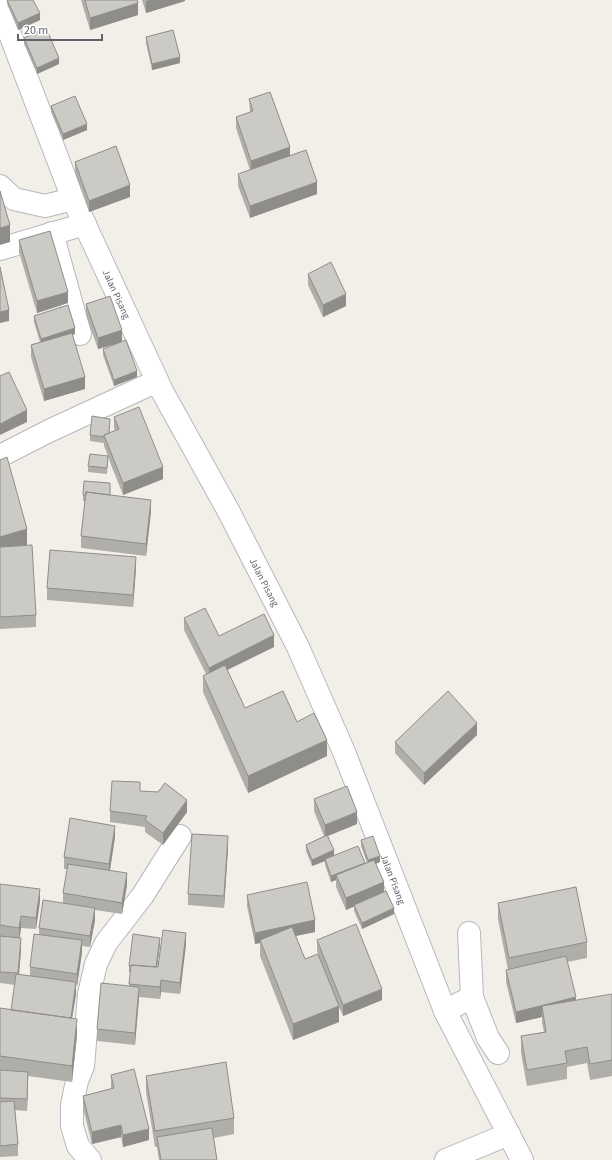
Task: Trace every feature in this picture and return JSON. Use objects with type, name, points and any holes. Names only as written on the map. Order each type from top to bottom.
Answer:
[{"type":"street","name":"Jalan Pisang","points":[[0,8],[73,199],[158,381],[229,512],[298,647],[344,752],[445,1011],[522,1160]]},
{"type":"street","points":[[0,186],[14,199],[44,206],[73,199]]},
{"type":"street","points":[[0,249],[85,224]]},
{"type":"street","points":[[52,233],[80,334]]},
{"type":"street","points":[[0,456],[48,431],[158,381]]},
{"type":"street","points":[[90,1160],[78,1146],[72,1126],[72,1105],[77,1082],[83,1066],[89,994],[96,964],[106,943],[143,895],[180,836]]},
{"type":"street","points":[[469,933],[472,997],[488,1038],[498,1053]]},
{"type":"street","points":[[445,1011],[472,997]]},
{"type":"street","points":[[446,1160],[509,1134]]},
{"type":"building","points":[[7,0],[33,0],[40,13],[18,23]]},
{"type":"building","points":[[85,0],[137,0],[138,3],[90,18]]},
{"type":"building","points":[[46,28],[59,58],[37,68],[24,38]]},
{"type":"building","points":[[173,30],[180,57],[152,64],[146,37]]},
{"type":"building","points":[[270,92],[290,147],[251,161],[236,117],[253,111],[249,99]]},
{"type":"building","points":[[75,96],[87,124],[63,134],[51,106]]},
{"type":"building","points":[[116,146],[130,185],[89,201],[75,162]]},
{"type":"building","points":[[306,150],[317,182],[250,206],[238,174]]},
{"type":"building","points":[[0,191],[10,225],[0,228]]},
{"type":"building","points":[[50,231],[68,292],[37,301],[19,240]]},
{"type":"building","points":[[331,262],[346,294],[323,305],[308,274]]},
{"type":"building","points":[[0,267],[9,310],[0,312]]},
{"type":"building","points":[[110,296],[122,330],[98,338],[86,304]]},
{"type":"building","points":[[68,305],[75,328],[41,339],[34,316]]},
{"type":"building","points":[[72,333],[85,377],[44,389],[31,345]]},
{"type":"building","points":[[126,340],[137,371],[114,380],[103,349]]},
{"type":"building","points":[[9,372],[27,410],[0,424],[0,376]]},
{"type":"building","points":[[139,407],[163,467],[123,483],[104,435],[119,429],[114,417]]},
{"type":"building","points":[[92,416],[110,419],[109,433],[104,435],[104,437],[90,435]]},
{"type":"building","points":[[90,454],[108,456],[107,468],[88,466]]},
{"type":"building","points":[[7,457],[27,529],[0,537],[0,460]]},
{"type":"building","points":[[84,481],[110,483],[110,495],[86,492],[86,495],[83,495]]},
{"type":"building","points":[[86,492],[151,500],[146,544],[81,536]]},
{"type":"building","points":[[32,545],[36,615],[0,617],[0,547]]},
{"type":"building","points":[[50,550],[136,557],[133,595],[47,588]]},
{"type":"building","points":[[205,608],[219,636],[264,614],[274,635],[209,668],[184,618]]},
{"type":"building","points":[[225,665],[245,708],[283,691],[297,722],[314,713],[327,740],[248,776],[203,676]]},
{"type":"building","points":[[448,691],[477,723],[424,773],[395,742]]},
{"type":"building","points":[[112,781],[140,782],[140,791],[158,792],[165,783],[187,800],[163,833],[145,820],[147,816],[110,811]]},
{"type":"building","points":[[347,786],[357,812],[325,825],[314,799]]},
{"type":"building","points":[[70,818],[115,826],[109,864],[64,857]]},
{"type":"building","points":[[192,834],[228,836],[224,896],[188,894]]},
{"type":"building","points":[[327,835],[334,850],[312,860],[306,845]]},
{"type":"building","points":[[373,836],[380,856],[368,860],[361,840]]},
{"type":"building","points":[[358,846],[365,863],[331,876],[325,859]]},
{"type":"building","points":[[374,860],[384,882],[346,898],[336,875]]},
{"type":"building","points":[[68,864],[127,873],[122,903],[63,893]]},
{"type":"building","points":[[307,882],[315,920],[255,933],[247,895]]},
{"type":"building","points":[[0,884],[40,889],[36,918],[21,916],[19,928],[0,925]]},
{"type":"building","points":[[576,887],[587,942],[509,958],[498,903]]},
{"type":"building","points":[[386,891],[394,908],[362,923],[354,905]]},
{"type":"building","points":[[43,900],[95,908],[90,936],[39,928]]},
{"type":"building","points":[[356,924],[382,989],[343,1005],[317,940]]},
{"type":"building","points":[[292,927],[305,959],[318,954],[339,1006],[293,1024],[260,940]]},
{"type":"building","points":[[163,930],[186,933],[180,983],[161,980],[160,987],[129,984],[131,965],[158,967]]},
{"type":"building","points":[[34,934],[82,940],[77,974],[30,967]]},
{"type":"building","points":[[133,934],[160,938],[156,967],[129,966]]},
{"type":"building","points":[[0,936],[21,938],[18,973],[0,972]]},
{"type":"building","points":[[566,956],[576,997],[516,1012],[506,970]]},
{"type":"building","points":[[16,974],[76,982],[71,1018],[11,1010]]},
{"type":"building","points":[[101,983],[139,987],[135,1033],[97,1029]]},
{"type":"building","points":[[612,994],[612,1060],[590,1064],[587,1047],[565,1051],[567,1063],[527,1070],[521,1036],[546,1032],[542,1006]]},
{"type":"building","points":[[0,1008],[77,1019],[72,1066],[0,1056]]},
{"type":"building","points":[[226,1062],[234,1118],[155,1131],[146,1076]]},
{"type":"building","points":[[134,1069],[149,1129],[123,1135],[121,1125],[92,1132],[83,1096],[114,1088],[111,1075]]},
{"type":"building","points":[[0,1070],[28,1072],[27,1099],[0,1098]]},
{"type":"building","points":[[14,1101],[18,1144],[0,1146],[0,1102]]},
{"type":"building","points":[[212,1128],[217,1160],[161,1160],[157,1137]]}]
